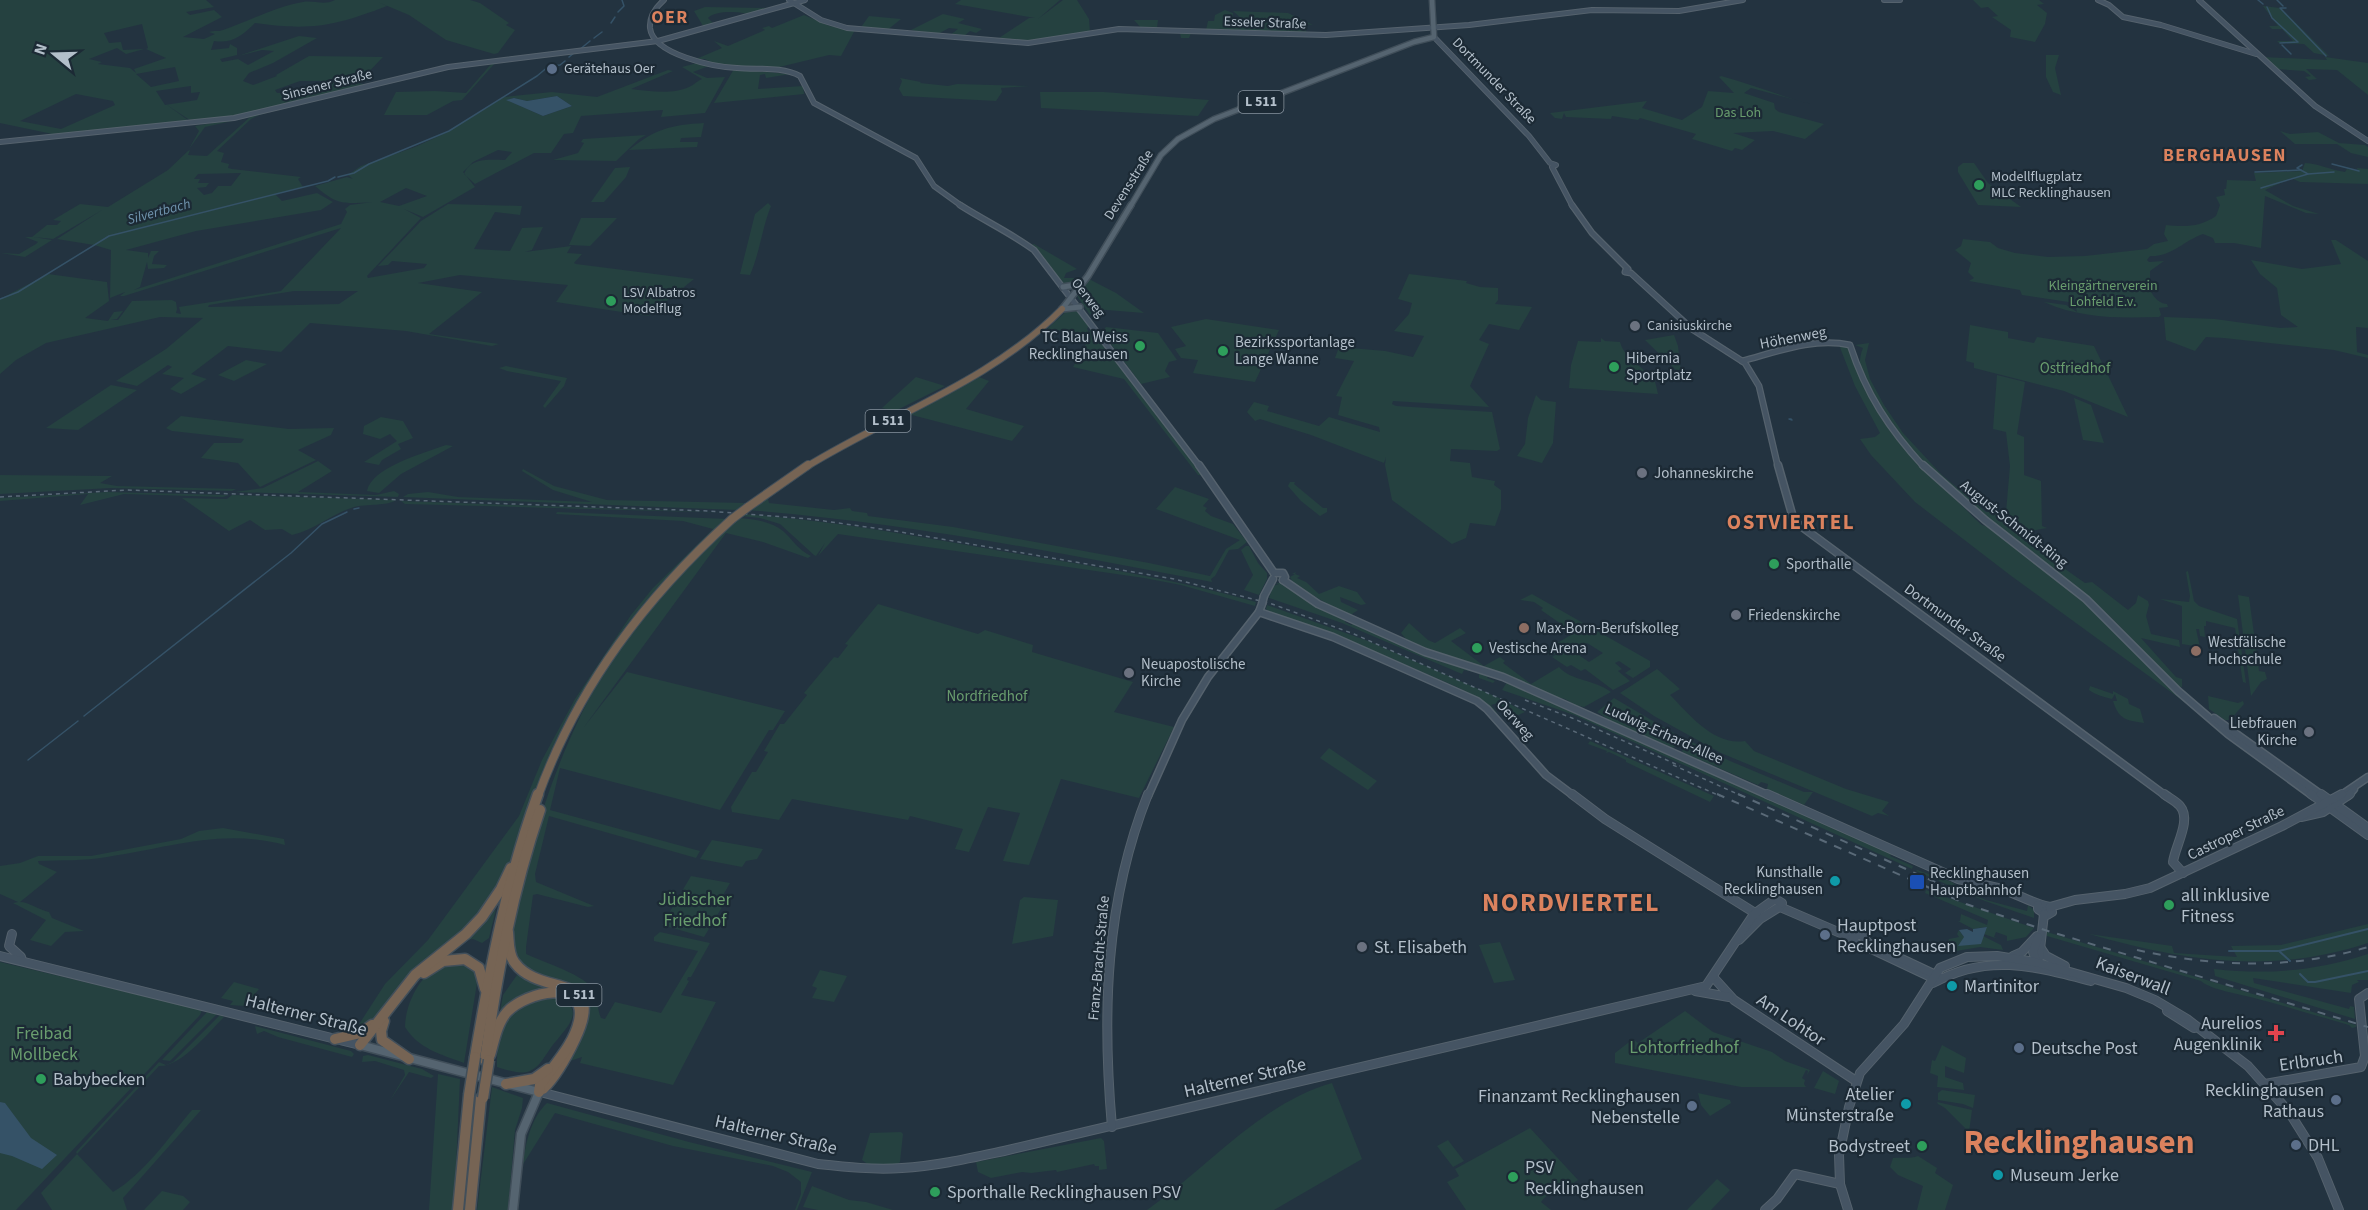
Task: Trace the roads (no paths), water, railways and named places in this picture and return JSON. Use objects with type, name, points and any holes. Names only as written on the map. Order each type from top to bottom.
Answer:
[{"type":"highway","name":"L 511","points":[[483,1059],[486,992],[526,834],[560,744],[581,701],[651,599],[683,564],[747,507],[824,455],[992,365],[1038,331],[1062,309]]},
{"type":"highway","name":"L 511","points":[[483,1059],[513,881],[553,772],[600,671]]},
{"type":"highway","points":[[335,1039],[361,1033],[390,1006],[426,964],[480,920],[513,881]]},
{"type":"highway","name":"L 511","points":[[507,924],[513,962],[520,969],[572,989],[584,1003],[586,1014],[581,1031],[546,1087],[539,1092]]},
{"type":"highway","points":[[363,1046],[418,978],[440,961],[453,958],[466,959],[476,964],[486,992]]},
{"type":"highway","name":"L 511","points":[[458,1210],[469,1095],[500,1021],[512,1006],[534,994],[556,991],[573,999],[580,1014],[578,1024],[540,1085],[539,1092]]},
{"type":"highway","points":[[363,1046],[390,1006]]},
{"type":"highway","points":[[384,1021],[381,1031],[382,1040],[409,1059]]},
{"type":"highway","points":[[470,1210],[483,1059]]},
{"type":"highway","name":"L 511","points":[[506,1084],[534,1078],[556,1062]]},
{"type":"main road","points":[[658,41],[650,28],[653,13],[664,0]]},
{"type":"main road","name":"Sinsener Straße","points":[[0,142],[226,120],[448,67],[658,41],[747,18],[791,2],[805,0]]},
{"type":"main road","name":"Dortmunder Straße","points":[[1432,0],[1434,38],[1529,136],[1551,165],[1574,212],[1626,269],[1624,271],[1631,273],[1692,329],[1742,361],[1750,370],[1759,386],[1785,494],[1794,521],[2180,806],[2184,811],[2184,819],[2174,862],[2183,873]]},
{"type":"main road","name":"Esseler Straße","points":[[791,2],[815,19],[831,26],[856,30],[1028,43],[1119,30],[1326,35],[1536,18],[1592,10],[1679,11],[1743,0]]},
{"type":"main road","points":[[1884,0],[1900,0]]},
{"type":"main road","points":[[2098,0],[2109,5],[2123,17],[2161,25],[2258,55]]},
{"type":"main road","points":[[2200,0],[2320,110],[2368,141]]},
{"type":"main road","name":"Devensstraße","points":[[1071,297],[1082,284],[1154,164],[1178,139],[1214,120],[1414,42],[1434,38]]},
{"type":"main road","name":"Oerweg","points":[[658,41],[666,49],[707,65],[796,74],[805,82],[810,100],[916,158],[934,186],[946,196],[1030,246],[1080,307],[1202,468],[1274,576]]},
{"type":"main road","points":[[1063,287],[1082,284]]},
{"type":"main road","name":"L 511","points":[[1062,309],[1071,297]]},
{"type":"main road","points":[[1062,309],[1080,307]]},
{"type":"main road","name":"Höhenweg","points":[[1742,361],[1822,343],[1840,342],[1850,345]]},
{"type":"main road","name":"August-Schmidt-Ring","points":[[1850,345],[1860,376],[1875,406],[1899,440],[1916,459],[1961,501],[2086,599],[2191,702],[2228,734],[2331,803]]},
{"type":"main road","points":[[1260,608],[1274,576]]},
{"type":"main road","name":"Ludwig-Erhard-Allee","points":[[1274,576],[1323,607],[1425,652],[1503,677],[1958,879],[1975,885],[2008,891],[2038,905],[2050,907]]},
{"type":"main road","name":"Oerweg","points":[[1260,608],[1326,634],[1477,701],[1487,709],[1546,775],[1605,819],[1756,916]]},
{"type":"main road","name":"Franz-Bracht-Straße","points":[[1112,1127],[1106,1052],[1107,987],[1118,891],[1131,841],[1157,767],[1178,726],[1209,676],[1260,608]]},
{"type":"main road","name":"Castroper Straße","points":[[2183,873],[2300,817],[2307,817],[2368,777]]},
{"type":"main road","points":[[2331,803],[2368,828]]},
{"type":"main road","points":[[2331,803],[2368,835]]},
{"type":"main road","points":[[2038,905],[2038,909],[2044,914],[2052,913],[2050,907],[2061,902],[2136,893],[2183,873]]},
{"type":"main road","points":[[1714,978],[1756,916],[1781,905],[1852,938],[1856,945],[1866,944],[1937,977],[1975,965],[1996,963],[2035,966]]},
{"type":"main road","points":[[2035,966],[2033,952],[2044,914]]},
{"type":"main road","points":[[2035,966],[2039,958],[2040,931]]},
{"type":"main road","points":[[2009,957],[2022,952],[2040,931]]},
{"type":"main road","points":[[12,934],[9,946],[21,957],[22,961]]},
{"type":"main road","points":[[2040,946],[2046,956],[2055,962],[2090,977]]},
{"type":"main road","name":"Halterner Straße","points":[[0,956],[363,1046],[772,1153],[818,1164],[860,1168],[899,1168],[948,1162],[1112,1127],[1692,990],[1706,986],[1714,978]]},
{"type":"main road","points":[[1848,1210],[1840,1184],[1842,1138],[1860,1073],[1904,1024],[1937,977],[1967,957],[2009,957],[2035,966]]},
{"type":"main road","name":"Kaiserwall","points":[[2035,966],[2090,977],[2145,995],[2176,1011],[2234,1054],[2265,1084],[2302,1131],[2325,1173],[2339,1210]]},
{"type":"main road","name":"Kaiserwall","points":[[2035,966],[2119,989],[2162,1008],[2206,1037],[2265,1084]]},
{"type":"main road","name":"Am Lohtor","points":[[1714,978],[1734,1000],[1856,1081]]},
{"type":"main road","name":"Halterner Straße","points":[[1692,990],[1715,993],[1734,1000]]},
{"type":"main road","name":"Erlbruch","points":[[2265,1084],[2292,1077],[2348,1072],[2361,1067],[2365,1056],[2359,999],[2368,993]]},
{"type":"main road","points":[[513,1210],[520,1132],[529,1108],[539,1092]]},
{"type":"main road","points":[[1766,1210],[1795,1174],[1840,1184]]},
{"type":"water","points":[[557,96],[572,106],[543,116],[506,100],[514,98],[527,101]]},
{"type":"water","points":[[1987,927],[1981,944],[1958,946],[1964,937],[1959,930],[1967,929],[1973,932],[1973,929]]},
{"type":"water","points":[[0,1102],[5,1103],[31,1138],[57,1155],[42,1169],[0,1153]]},
{"type":"waterway","name":"Silvertbach","points":[[618,12],[624,6],[622,0]]},
{"type":"waterway","points":[[2258,0],[2263,4]]},
{"type":"waterway","points":[[2277,0],[2283,6]]},
{"type":"waterway","points":[[2267,7],[2272,18],[2298,42],[2280,43]]},
{"type":"waterway","points":[[2286,8],[2280,8],[2326,56]]},
{"type":"waterway","name":"Silvertbach","points":[[611,23],[615,17]]},
{"type":"waterway","name":"Silvertbach","points":[[594,38],[602,32]]},
{"type":"waterway","name":"Silvertbach","points":[[579,50],[590,41]]},
{"type":"waterway","points":[[2282,45],[2291,54]]},
{"type":"waterway","name":"Silvertbach","points":[[569,57],[574,53]]},
{"type":"waterway","name":"Silvertbach","points":[[338,177],[354,173],[369,164],[449,131],[537,76],[549,66],[560,65],[565,61]]},
{"type":"waterway","points":[[2332,164],[2359,171]]},
{"type":"waterway","points":[[2301,170],[2297,168],[2302,165]]},
{"type":"waterway","points":[[2255,172],[2301,170]]},
{"type":"waterway","points":[[2301,170],[2308,174]]},
{"type":"waterway","points":[[2308,174],[2334,172]]},
{"type":"waterway","points":[[2261,188],[2308,174]]},
{"type":"waterway","name":"Silvertbach","points":[[0,299],[18,292],[109,236],[328,181],[335,177]]},
{"type":"waterway","points":[[1789,419],[1791,419],[1792,420],[1789,419]]},
{"type":"waterway","points":[[354,509],[359,508]]},
{"type":"waterway","points":[[84,716],[291,553],[322,524],[347,512]]},
{"type":"waterway","points":[[28,760],[78,721]]},
{"type":"waterway","points":[[2279,951],[2368,929]]},
{"type":"waterway","points":[[2229,951],[2279,951]]},
{"type":"waterway","points":[[2279,951],[2290,961]]},
{"type":"waterway","points":[[2300,974],[2308,982],[2315,982],[2368,971]]},
{"type":"railway","points":[[0,497],[127,490],[708,511],[810,519],[895,531],[1174,579],[1272,604],[1354,634],[1720,796]]},
{"type":"railway","points":[[1525,700],[1572,718],[1680,766]]},
{"type":"railway","points":[[1673,765],[1742,796]]},
{"type":"railway","points":[[1717,794],[1966,904],[2048,931],[2368,1027]]},
{"type":"railway","points":[[1738,794],[1944,886]]},
{"type":"railway","points":[[2137,950],[2195,960],[2253,964],[2310,960],[2368,947]]},
{"type":"place","name":"Gerätehaus Oer","points":[[552,69]]},
{"type":"place","name":"Modellflugplatz MLC Recklinghausen","points":[[1979,185]]},
{"type":"place","name":"LSV Albatros Modelflug","points":[[611,301]]},
{"type":"place","name":"Canisiuskirche","points":[[1635,326]]},
{"type":"place","name":"TC Blau Weiss Recklinghausen","points":[[1140,346]]},
{"type":"place","name":"Bezirkssportanlage Lange Wanne","points":[[1223,351]]},
{"type":"place","name":"Hibernia Sportplatz","points":[[1614,367]]},
{"type":"place","name":"Johanneskirche","points":[[1642,473]]},
{"type":"place","name":"Sporthalle","points":[[1774,564]]},
{"type":"place","name":"Friedenskirche","points":[[1736,615]]},
{"type":"place","name":"Max-Born-Berufskolleg","points":[[1524,628]]},
{"type":"place","name":"Vestische Arena","points":[[1477,648]]},
{"type":"place","name":"Westfälische Hochschule","points":[[2196,651]]},
{"type":"place","name":"Neuapostolische Kirche","points":[[1129,673]]},
{"type":"place","name":"Liebfrauen Kirche","points":[[2309,732]]},
{"type":"place","name":"Kunsthalle Recklinghausen","points":[[1835,881]]},
{"type":"place","name":"Recklinghausen Hauptbahnhof","points":[[1917,882]]},
{"type":"place","name":"all inklusive Fitness","points":[[2169,905]]},
{"type":"place","name":"Hauptpost Recklinghausen","points":[[1825,935]]},
{"type":"place","name":"St. Elisabeth","points":[[1362,947]]},
{"type":"place","name":"Martinitor","points":[[1952,986]]},
{"type":"place","name":"Aurelios Augenklinik","points":[[2276,1033]]},
{"type":"place","name":"Deutsche Post","points":[[2019,1048]]},
{"type":"place","name":"Babybecken","points":[[41,1079]]},
{"type":"place","name":"Recklinghausen Rathaus","points":[[2336,1100]]},
{"type":"place","name":"Atelier Münsterstraße","points":[[1906,1104]]},
{"type":"place","name":"Finanzamt Recklinghausen Nebenstelle","points":[[1692,1106]]},
{"type":"place","name":"DHL","points":[[2296,1145]]},
{"type":"place","name":"Bodystreet","points":[[1922,1146]]},
{"type":"place","name":"Museum Jerke","points":[[1998,1175]]},
{"type":"place","name":"PSV Recklinghausen","points":[[1513,1177]]},
{"type":"place","name":"Sporthalle Recklinghausen PSV","points":[[935,1192]]},
{"type":"district","name":"OER","points":[[670,17]]},
{"type":"district","name":"BERGHAUSEN","points":[[2225,155]]},
{"type":"district","name":"OSTVIERTEL","points":[[1791,522]]},
{"type":"district","name":"NORDVIERTEL","points":[[1571,902]]},
{"type":"district","name":"Recklinghausen","points":[[2079,1142]]},
{"type":"park label","name":"Das Loh","points":[[1738,113]]},
{"type":"park label","name":"Kleingärtnerverein Lohfeld E.v.","points":[[2103,294]]},
{"type":"park label","name":"Ostfriedhof","points":[[2075,368]]},
{"type":"park label","name":"Nordfriedhof","points":[[987,696]]},
{"type":"park label","name":"Jüdischer Friedhof","points":[[695,909]]},
{"type":"park label","name":"Freibad Mollbeck","points":[[44,1043]]},
{"type":"park label","name":"Lohtorfriedhof","points":[[1684,1047]]}]
